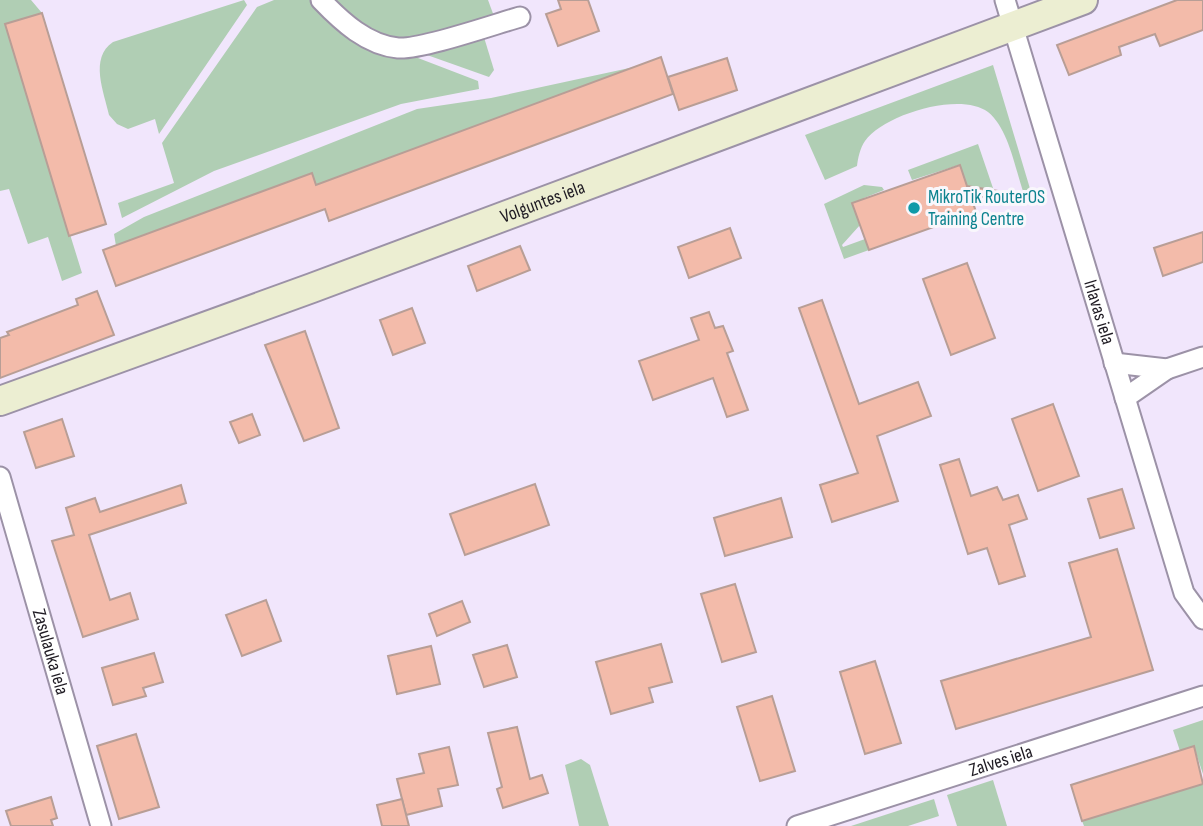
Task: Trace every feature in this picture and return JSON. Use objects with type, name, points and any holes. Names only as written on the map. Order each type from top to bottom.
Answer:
[{"type":"street","points":[[321,0],[357,32],[378,43],[400,48],[520,17]]},
{"type":"street","name":"Volguntes iela","points":[[0,401],[323,284],[1009,13],[1083,0]]},
{"type":"street","name":"Irlavas iela","points":[[1009,13],[1184,593],[1203,619]]},
{"type":"street","points":[[1125,398],[1167,369],[1203,357]]},
{"type":"street","points":[[1114,363],[1167,369]]},
{"type":"street","name":"Zasulauka iela","points":[[0,477],[102,826]]},
{"type":"street","name":"Zalves iela","points":[[797,826],[1203,696]]},
{"type":"green space","points":[[0,0],[31,0],[42,13],[5,25],[82,273],[62,281],[48,237],[28,244],[9,189],[0,191]]},
{"type":"green space","points":[[244,0],[247,5],[159,134],[155,119],[128,129],[117,124],[109,115],[100,76],[102,57],[113,42]]},
{"type":"green space","points":[[274,0],[311,0],[405,53],[478,81],[479,89],[401,104],[214,171],[122,218],[118,203],[174,183],[162,143],[257,7]]},
{"type":"green space","points":[[328,0],[488,0],[495,19],[410,42],[368,33]]},
{"type":"green space","points":[[483,34],[494,70],[489,77],[413,50]]},
{"type":"green space","points":[[993,65],[1031,192],[1024,194],[1006,139],[995,119],[975,106],[960,104],[923,109],[888,123],[874,131],[865,141],[857,166],[825,180],[805,135]]},
{"type":"green space","points":[[634,67],[646,104],[642,106],[628,70],[316,185],[116,246],[114,234],[144,217],[417,109],[491,98]]},
{"type":"green space","points":[[978,144],[994,191],[967,187],[959,165],[912,180],[908,170]]},
{"type":"green space","points":[[864,185],[882,187],[884,190],[864,198],[860,225],[842,245],[843,247],[865,239],[869,250],[844,259],[824,204]]},
{"type":"green space","points":[[1203,720],[1203,774],[1194,747],[1180,751],[1173,730]]},
{"type":"green space","points":[[581,759],[590,765],[609,826],[579,826],[565,765]]},
{"type":"green space","points":[[993,780],[1007,826],[957,826],[947,795]]},
{"type":"green space","points":[[1203,784],[1203,826],[1084,826],[1082,821]]},
{"type":"green space","points":[[934,799],[939,816],[908,826],[851,826]]},
{"type":"building","points":[[558,0],[588,0],[599,31],[558,46],[546,14],[561,9]]},
{"type":"building","points":[[1177,0],[1203,0],[1203,30],[1160,46],[1155,34],[1119,47],[1121,55],[1069,75],[1057,45]]},
{"type":"building","points":[[42,13],[106,224],[69,236],[5,24]]},
{"type":"building","points":[[661,57],[673,94],[329,221],[325,209],[116,286],[103,250],[312,173],[316,185]]},
{"type":"building","points":[[727,58],[737,90],[679,110],[668,77]]},
{"type":"building","name":"MikroTik RouterOS Training Centre","points":[[960,165],[967,186],[998,191],[972,200],[976,212],[869,250],[852,203]]},
{"type":"building","points":[[730,228],[741,258],[689,278],[678,247]]},
{"type":"building","points":[[1203,232],[1203,262],[1163,276],[1154,248]]},
{"type":"building","points":[[520,246],[530,270],[477,291],[468,266]]},
{"type":"building","points":[[967,263],[995,338],[951,355],[923,279]]},
{"type":"building","points":[[97,291],[114,335],[0,378],[0,338],[9,335],[7,332],[78,305],[76,299]]},
{"type":"building","points":[[822,300],[859,404],[918,382],[931,416],[877,436],[898,501],[832,522],[820,485],[858,473],[799,308]]},
{"type":"building","points":[[412,308],[425,343],[393,355],[380,320]]},
{"type":"building","points":[[709,312],[715,328],[723,326],[733,351],[727,353],[748,410],[727,417],[713,378],[653,400],[639,361],[699,340],[691,318]]},
{"type":"building","points":[[305,331],[339,428],[304,441],[265,345]]},
{"type":"building","points":[[1053,404],[1079,476],[1038,491],[1012,419]]},
{"type":"building","points":[[252,414],[260,435],[239,443],[230,422]]},
{"type":"building","points":[[62,419],[74,456],[36,468],[24,432]]},
{"type":"building","points":[[959,459],[971,496],[997,487],[1003,500],[1018,495],[1027,519],[1009,525],[1025,576],[999,584],[987,548],[968,554],[940,465]]},
{"type":"building","points":[[535,484],[549,525],[465,555],[450,514]]},
{"type":"building","points":[[181,485],[186,503],[89,535],[110,600],[130,593],[138,619],[83,637],[52,541],[74,535],[66,508],[95,498],[100,512]]},
{"type":"building","points":[[1122,489],[1134,528],[1100,538],[1088,499]]},
{"type":"building","points":[[781,498],[792,537],[725,556],[714,518]]},
{"type":"building","points":[[1117,549],[1153,670],[956,729],[941,681],[1091,637],[1069,563]]},
{"type":"building","points":[[735,584],[756,652],[722,662],[701,594]]},
{"type":"building","points":[[266,600],[281,641],[242,656],[226,615]]},
{"type":"building","points":[[462,601],[470,622],[437,636],[429,614]]},
{"type":"building","points":[[661,644],[672,682],[649,688],[653,702],[611,714],[596,662]]},
{"type":"building","points":[[507,645],[517,677],[484,687],[473,655]]},
{"type":"building","points":[[431,646],[440,684],[397,694],[388,656]]},
{"type":"building","points":[[154,653],[163,682],[143,688],[146,696],[113,705],[102,668]]},
{"type":"building","points":[[875,661],[901,743],[865,754],[840,672]]},
{"type":"building","points":[[772,696],[795,771],[760,781],[737,707]]},
{"type":"building","points":[[517,727],[530,779],[542,775],[548,793],[503,808],[497,789],[502,787],[488,733]]},
{"type":"building","points":[[136,734],[159,807],[119,819],[97,746]]},
{"type":"building","points":[[1194,746],[1203,784],[1082,821],[1071,785]]},
{"type":"building","points":[[449,747],[458,785],[438,789],[442,806],[406,815],[397,779],[424,773],[419,754]]},
{"type":"building","points":[[51,797],[57,818],[51,820],[53,826],[11,826],[6,811]]},
{"type":"building","points":[[402,799],[409,826],[382,826],[377,805]]},
{"type":"place","name":"MikroTik RouterOS Training Centre","points":[[914,208]]}]
